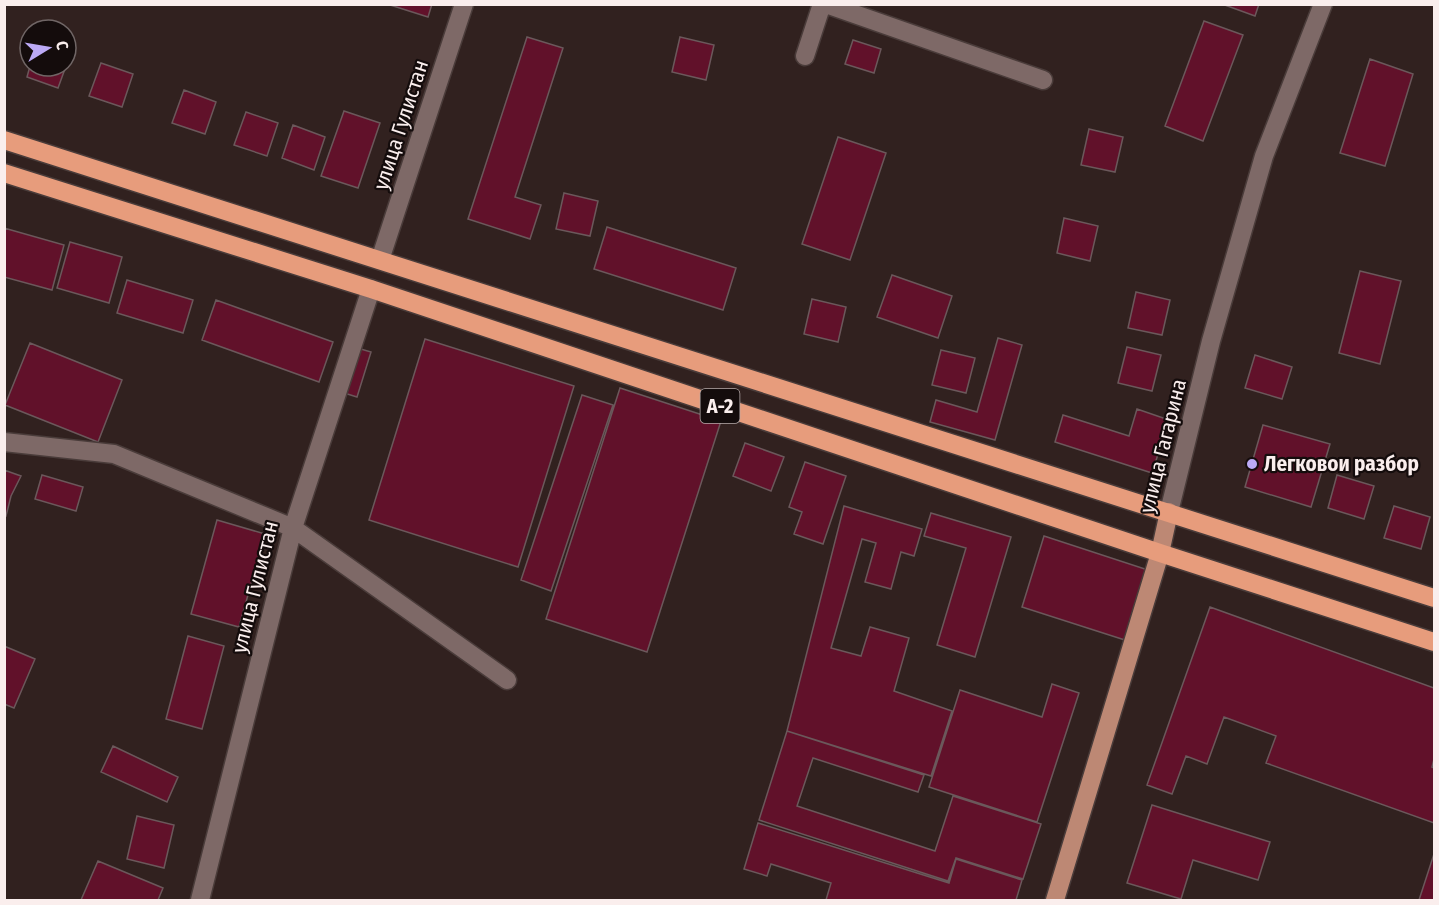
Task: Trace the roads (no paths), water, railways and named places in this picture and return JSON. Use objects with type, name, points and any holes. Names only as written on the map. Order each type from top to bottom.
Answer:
[{"type":"highway","name":"A-2","points":[[4,140],[1434,598]]},
{"type":"highway","name":"A-2","points":[[4,173],[371,289],[1160,553],[1434,642]]},
{"type":"main road","name":"улица Гагарина","points":[[1055,900],[1160,553],[1170,512]]},
{"type":"street","name":"улица Гулистан","points":[[380,260],[464,4]]},
{"type":"street","points":[[805,56],[824,4],[1042,80]]},
{"type":"street","name":"улица Гагарина","points":[[1170,512],[1211,341],[1264,156],[1323,4]]},
{"type":"street","name":"улица Гулистан","points":[[200,900],[292,528],[371,289]]},
{"type":"street","points":[[4,442],[114,454],[292,528],[507,680]]},
{"type":"place","name":"Легковои разбор","points":[[1252,464]]}]
